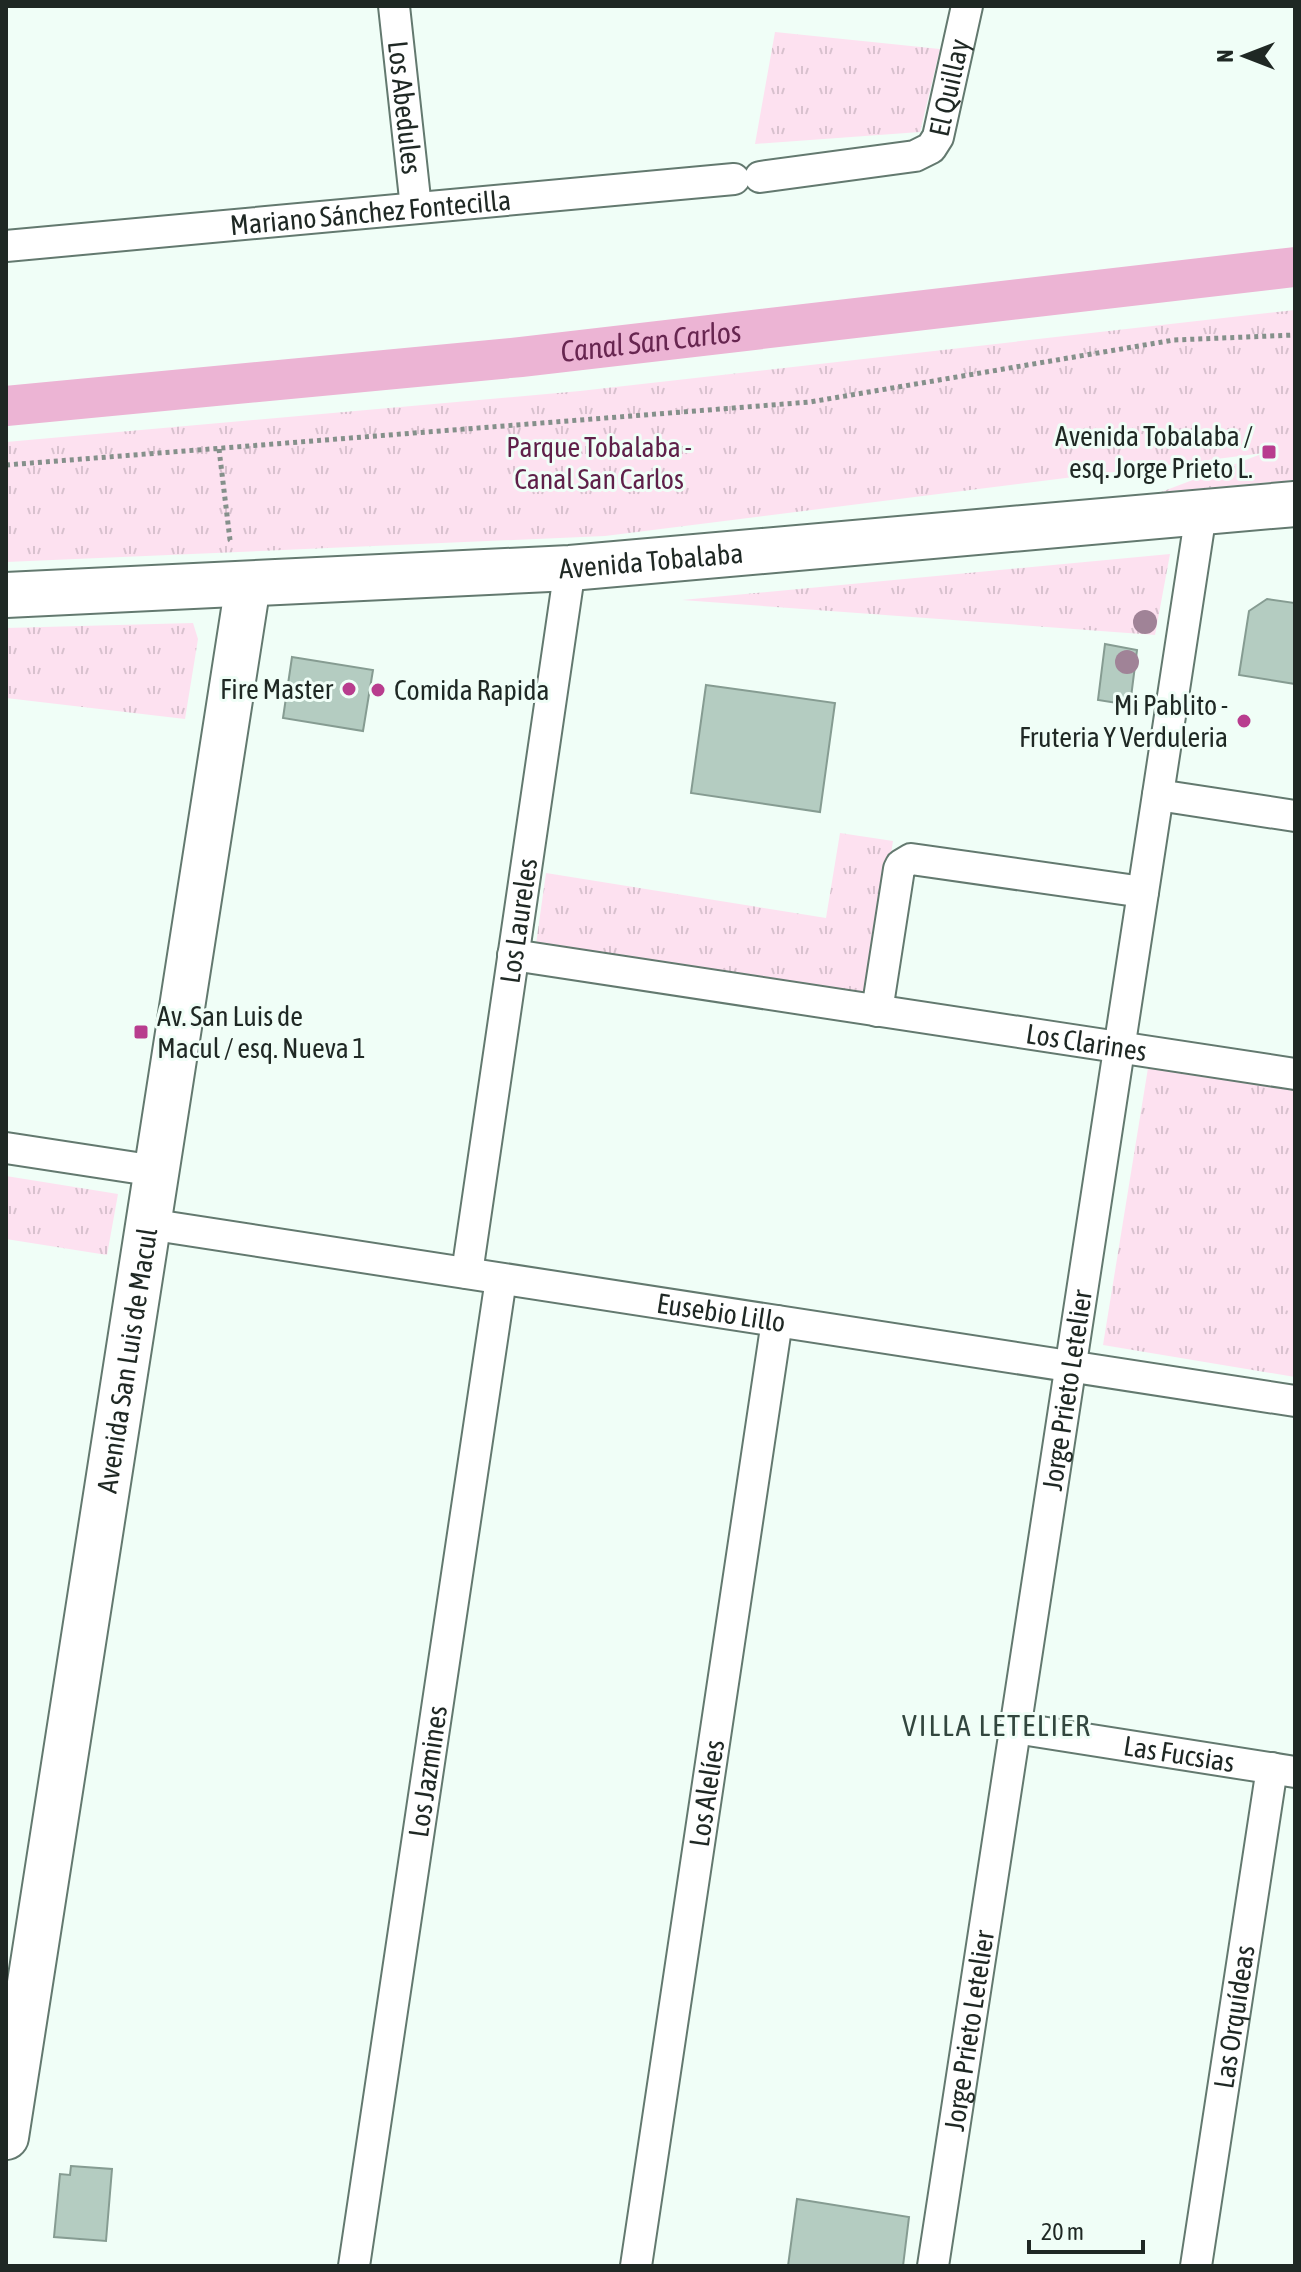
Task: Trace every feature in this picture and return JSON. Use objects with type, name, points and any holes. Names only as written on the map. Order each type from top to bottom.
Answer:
[{"type":"street","name":"Los Abedules","points":[[394,6],[416,208]]},
{"type":"street","name":"El Quillay","points":[[915,156],[931,148],[938,137],[967,6]]},
{"type":"street","name":"Mariano Sánchez Fontecilla","points":[[6,246],[747,178],[915,156]]},
{"type":"street","name":"Avenida Tobalaba","points":[[6,595],[570,568],[1295,504]]},
{"type":"street","name":"Jorge Prieto Letelier","points":[[933,2266],[1201,513]]},
{"type":"street","name":"Los Laureles","points":[[467,1273],[570,568]]},
{"type":"street","name":"Avenida San Luis de Macul","points":[[6,2137],[156,1171],[263,583]]},
{"type":"street","points":[[1158,795],[1295,816]]},
{"type":"street","points":[[877,1011],[899,869],[911,859],[1143,892]]},
{"type":"street","name":"Los Clarines","points":[[513,955],[1295,1074]]},
{"type":"street","points":[[6,1148],[156,1171]]},
{"type":"street","name":"Eusebio Lillo","points":[[148,1224],[1295,1401]]},
{"type":"street","name":"Los Jazmines","points":[[354,2266],[501,1279]]},
{"type":"street","name":"Los Alelíes","points":[[636,2266],[777,1321]]},
{"type":"street","name":"Las Fucsias","points":[[1015,1728],[1284,1770]]},
{"type":"street","name":"Las Orquídeas","points":[[1196,2266],[1284,1770]]},
{"type":"path","points":[[6,465],[810,402],[1174,340],[1295,335]]},
{"type":"path","points":[[219,449],[230,540],[263,583]]},
{"type":"green space","points":[[775,32],[940,49],[920,132],[755,144]]},
{"type":"green space","name":"Parque Tobalaba - Canal San Carlos","points":[[1295,310],[1295,480],[1161,492],[1264,453],[605,536],[6,562],[6,442],[580,391]]},
{"type":"green space","points":[[1170,554],[1155,635],[682,600]]},
{"type":"green space","points":[[193,623],[198,639],[185,719],[6,698],[6,628]]},
{"type":"green space","points":[[840,833],[893,841],[869,997],[536,944],[546,873],[826,918]]},
{"type":"green space","points":[[1148,1068],[1295,1090],[1295,1377],[1103,1345]]},
{"type":"green space","points":[[6,1176],[118,1194],[107,1255],[6,1239]]},
{"type":"green space","points":[[1295,1244],[1295,1312],[1284,1310]]},
{"type":"building","points":[[1267,599],[1295,603],[1295,684],[1239,675],[1249,611]]},
{"type":"building","points":[[1105,644],[1137,650],[1130,705],[1098,700]]},
{"type":"building","points":[[292,657],[373,670],[363,731],[283,718]]},
{"type":"building","points":[[706,685],[835,703],[820,812],[691,793]]},
{"type":"building","points":[[71,2166],[112,2169],[106,2241],[54,2237],[60,2174],[70,2175]]},
{"type":"building","points":[[797,2199],[909,2217],[903,2266],[788,2266]]},
{"type":"waterway","name":"Canal San Carlos","points":[[6,406],[521,357],[1295,267]]},
{"type":"place","name":"Avenida Tobalaba / esq. Jorge Prieto L.","points":[[1269,452]]},
{"type":"place","name":"Fire Master","points":[[349,689]]},
{"type":"place","name":"Comida Rapida","points":[[378,690]]},
{"type":"place","name":"Mi Pablito - Fruteria Y Verduleria","points":[[1244,721]]},
{"type":"place","name":"Av. San Luis de Macul / esq. Nueva 1","points":[[141,1032]]},
{"type":"district","name":"VILLA LETELIER","points":[[997,1726]]}]
